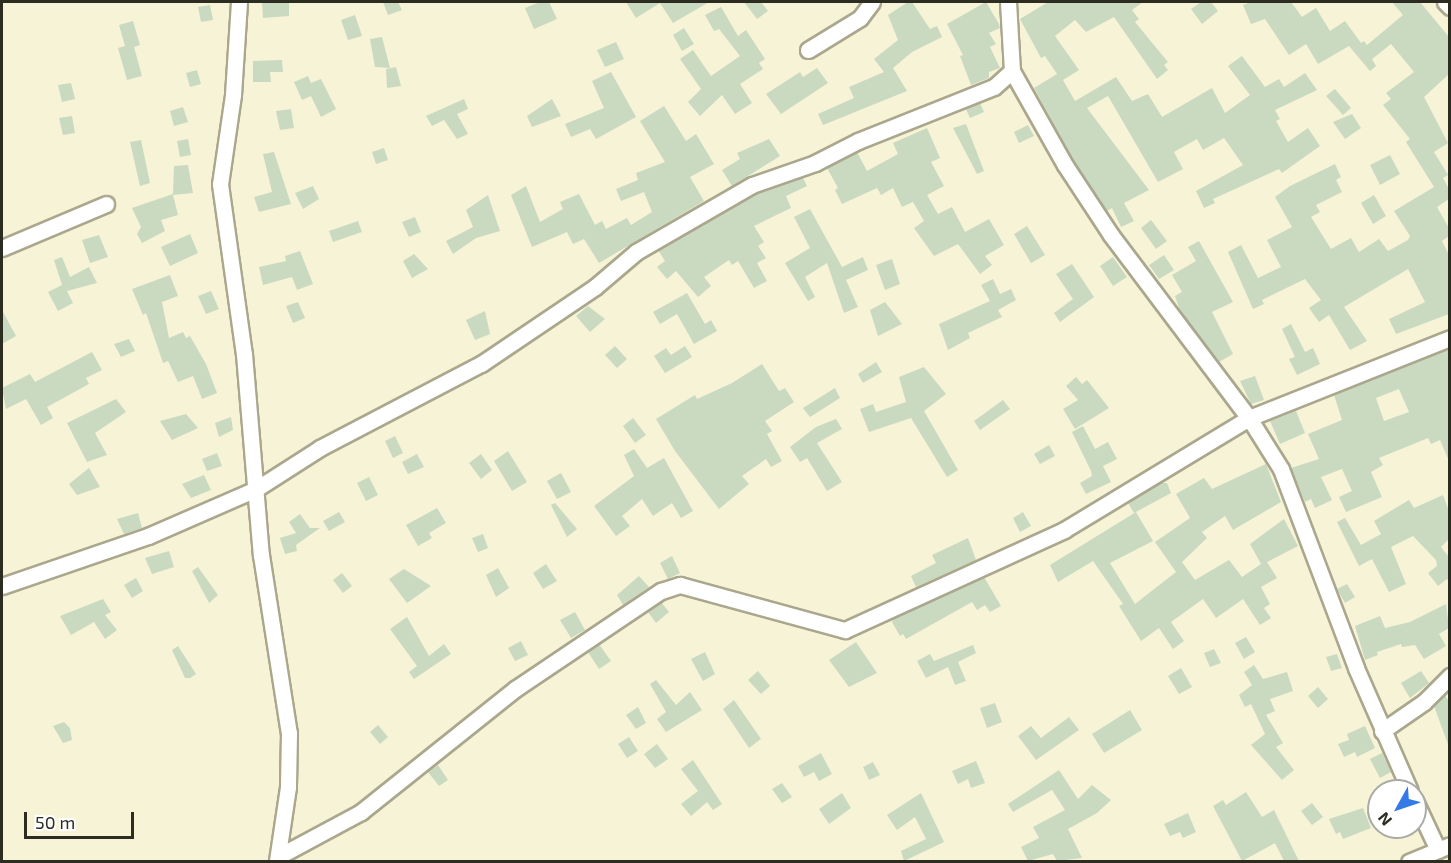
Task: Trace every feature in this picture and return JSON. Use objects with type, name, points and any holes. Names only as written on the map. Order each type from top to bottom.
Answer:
[{"type":"street","points":[[239,2],[233,95],[220,184],[244,354],[261,555],[289,733],[288,787],[278,859]]},
{"type":"street","points":[[808,50],[860,18],[872,2]]},
{"type":"street","points":[[1008,2],[1012,70],[1065,165],[1111,235],[1249,418],[1281,469],[1382,731],[1404,779]]},
{"type":"street","points":[[1445,2],[1449,7]]},
{"type":"street","points":[[2,586],[147,536],[256,489],[320,448],[482,364],[595,287],[636,252],[752,185],[815,163],[858,141],[994,87],[1012,70]]},
{"type":"street","points":[[2,248],[106,204]]},
{"type":"street","points":[[278,859],[361,812],[515,689],[661,591],[680,585],[845,630],[1064,530],[1249,418],[1449,338]]},
{"type":"street","points":[[1382,731],[1424,702],[1449,676]]},
{"type":"street","points":[[1409,861],[1444,848],[1427,820]]},
{"type":"building","points":[[262,2],[289,2],[289,16],[263,18]]},
{"type":"building","points":[[383,2],[398,2],[402,10],[388,15]]},
{"type":"building","points":[[540,2],[549,2],[557,19],[534,29],[525,8]]},
{"type":"building","points":[[626,2],[709,2],[673,23],[660,3],[636,18]]},
{"type":"building","points":[[744,2],[761,2],[768,11],[757,19]]},
{"type":"building","points":[[908,2],[912,2],[930,29],[937,26],[942,37],[912,52],[893,68],[907,91],[823,125],[818,114],[854,98],[849,87],[884,72],[874,59],[898,40],[888,15]]},
{"type":"building","points":[[986,2],[1000,28],[989,33],[996,44],[990,47],[1000,68],[989,72],[989,78],[971,85],[960,56],[963,55],[947,24]]},
{"type":"building","points":[[1048,2],[1143,2],[1132,10],[1139,19],[1135,22],[1168,62],[1164,65],[1168,70],[1157,79],[1114,17],[1086,32],[1075,20],[1055,36],[1079,70],[1063,80],[1075,101],[1116,77],[1132,101],[1148,94],[1162,117],[1212,88],[1225,113],[1250,95],[1228,66],[1242,56],[1265,87],[1279,79],[1284,87],[1305,73],[1317,90],[1275,110],[1280,119],[1276,121],[1288,142],[1308,128],[1320,146],[1282,173],[1279,169],[1213,199],[1215,203],[1204,208],[1196,191],[1243,165],[1224,138],[1203,150],[1197,139],[1174,152],[1183,169],[1158,182],[1108,96],[1087,108],[1149,190],[1124,203],[1134,221],[1121,227],[1112,208],[1107,211],[1073,160],[1034,88],[1057,74],[1045,56],[1041,58],[1020,19]]},
{"type":"building","points":[[1201,2],[1211,2],[1218,11],[1202,24],[1191,9]]},
{"type":"building","points":[[1251,2],[1291,2],[1302,17],[1316,8],[1330,31],[1345,21],[1361,43],[1364,41],[1367,45],[1403,15],[1392,2],[1420,2],[1449,37],[1449,74],[1424,97],[1448,143],[1434,152],[1448,175],[1443,178],[1449,189],[1449,199],[1437,207],[1449,228],[1449,236],[1442,241],[1449,255],[1449,314],[1396,334],[1389,319],[1425,302],[1408,269],[1344,307],[1367,341],[1350,350],[1329,315],[1319,322],[1309,308],[1321,300],[1305,279],[1262,300],[1264,304],[1253,309],[1228,252],[1241,245],[1258,278],[1281,267],[1267,240],[1292,227],[1275,197],[1290,186],[1335,164],[1341,177],[1336,180],[1342,192],[1316,205],[1320,212],[1311,217],[1331,249],[1351,238],[1359,252],[1379,239],[1388,251],[1408,240],[1410,236],[1394,211],[1434,187],[1406,142],[1410,139],[1383,105],[1391,99],[1386,93],[1414,72],[1391,44],[1372,59],[1376,66],[1370,71],[1349,46],[1318,64],[1306,44],[1289,55],[1265,19],[1251,24],[1243,5]]},
{"type":"building","points":[[210,5],[213,20],[201,22],[198,7]]},
{"type":"building","points":[[721,7],[738,36],[746,30],[765,59],[759,63],[763,69],[740,84],[752,103],[735,114],[722,95],[700,116],[688,102],[701,89],[680,59],[693,50],[711,76],[740,56],[719,29],[714,31],[705,15]]},
{"type":"building","points":[[355,15],[362,36],[348,40],[341,20]]},
{"type":"building","points":[[133,21],[140,45],[134,47],[142,76],[127,80],[118,48],[125,46],[119,25]]},
{"type":"building","points":[[684,28],[694,44],[682,51],[673,35]]},
{"type":"building","points":[[382,37],[390,68],[375,67],[370,39]]},
{"type":"building","points":[[616,42],[624,59],[605,67],[597,50]]},
{"type":"building","points":[[282,60],[283,72],[270,72],[271,82],[253,82],[253,61]]},
{"type":"building","points":[[396,67],[401,86],[387,88],[386,69]]},
{"type":"building","points":[[817,68],[828,83],[781,114],[766,94],[800,72],[803,77]]},
{"type":"building","points":[[197,70],[201,84],[190,87],[186,73]]},
{"type":"building","points":[[611,72],[636,117],[596,139],[590,129],[571,137],[565,124],[604,108],[592,81]]},
{"type":"building","points":[[308,76],[311,83],[321,79],[336,109],[321,117],[311,96],[302,100],[294,82]]},
{"type":"building","points":[[71,83],[75,99],[62,102],[58,85]]},
{"type":"building","points":[[1335,89],[1351,108],[1343,115],[1326,96]]},
{"type":"building","points":[[464,99],[468,109],[457,114],[468,134],[457,139],[444,120],[432,126],[426,116]]},
{"type":"building","points":[[552,99],[561,116],[532,127],[527,116]]},
{"type":"building","points":[[980,103],[984,112],[970,118],[966,109]]},
{"type":"building","points":[[664,106],[686,141],[696,134],[714,164],[690,177],[704,201],[599,263],[584,239],[573,244],[567,232],[532,247],[511,195],[526,186],[540,222],[563,209],[560,202],[579,194],[595,225],[602,221],[606,229],[627,218],[631,225],[652,212],[644,192],[621,201],[616,189],[638,180],[636,173],[665,162],[640,121]]},
{"type":"building","points":[[183,107],[188,122],[174,126],[170,111]]},
{"type":"building","points":[[291,109],[294,128],[280,130],[276,111]]},
{"type":"building","points":[[1352,114],[1361,128],[1345,139],[1333,122]]},
{"type":"building","points":[[72,116],[75,133],[63,135],[59,118]]},
{"type":"building","points":[[966,124],[984,171],[977,174],[953,128]]},
{"type":"building","points":[[1028,125],[1034,136],[1019,143],[1014,132]]},
{"type":"building","points":[[927,128],[940,158],[931,162],[944,186],[927,195],[938,214],[952,207],[965,232],[989,219],[1004,245],[985,256],[992,265],[980,274],[958,244],[934,256],[914,228],[924,221],[913,202],[902,207],[893,188],[881,195],[877,188],[842,204],[835,190],[838,188],[827,168],[857,152],[867,171],[898,154],[893,143]]},
{"type":"building","points":[[188,139],[191,155],[180,157],[177,141]]},
{"type":"building","points":[[769,139],[780,156],[732,186],[722,170],[740,159],[737,153]]},
{"type":"building","points":[[141,140],[150,183],[140,186],[130,142]]},
{"type":"building","points":[[384,148],[388,160],[376,164],[372,152]]},
{"type":"building","points":[[274,152],[291,204],[259,212],[254,197],[272,192],[263,154]]},
{"type":"building","points":[[1390,155],[1400,174],[1380,185],[1370,165]]},
{"type":"building","points":[[188,165],[193,193],[173,195],[178,215],[161,220],[165,231],[142,243],[137,234],[141,227],[132,208],[173,194],[174,166]]},
{"type":"building","points":[[803,178],[807,186],[786,196],[791,208],[754,226],[764,242],[758,246],[766,258],[757,263],[767,281],[754,288],[738,261],[732,265],[729,260],[704,277],[711,286],[698,297],[676,271],[667,279],[657,267],[665,261],[658,250],[756,194]]},
{"type":"building","points":[[313,186],[319,199],[303,209],[295,193]]},
{"type":"building","points":[[488,195],[500,231],[476,238],[453,254],[446,241],[473,227],[466,210]]},
{"type":"building","points":[[1374,195],[1386,216],[1373,224],[1361,203]]},
{"type":"building","points":[[810,209],[842,267],[863,257],[868,270],[846,280],[858,307],[844,313],[827,263],[805,277],[815,297],[808,301],[785,263],[810,248],[794,217]]},
{"type":"building","points":[[415,217],[421,232],[409,237],[402,222]]},
{"type":"building","points":[[1151,220],[1167,241],[1156,249],[1141,228]]},
{"type":"building","points":[[358,221],[362,232],[333,242],[329,231]]},
{"type":"building","points":[[1027,226],[1045,255],[1031,263],[1014,234]]},
{"type":"building","points":[[190,234],[198,253],[170,266],[161,247]]},
{"type":"building","points":[[99,235],[108,257],[90,263],[82,240]]},
{"type":"building","points":[[1199,241],[1233,302],[1212,312],[1233,354],[1219,362],[1180,311],[1175,296],[1182,292],[1172,275],[1196,261],[1188,247]]},
{"type":"building","points":[[300,251],[313,284],[297,290],[292,277],[263,285],[259,267],[286,261],[285,256]]},
{"type":"building","points":[[414,254],[428,269],[412,278],[403,261]]},
{"type":"building","points":[[1164,255],[1174,270],[1159,279],[1149,265]]},
{"type":"building","points":[[62,257],[70,277],[89,267],[97,283],[67,291],[73,303],[58,311],[48,292],[62,285],[54,260]]},
{"type":"building","points":[[1113,257],[1127,277],[1113,286],[1100,266]]},
{"type":"building","points":[[892,259],[900,284],[885,290],[876,265]]},
{"type":"building","points":[[1072,264],[1094,297],[1060,322],[1054,313],[1073,299],[1056,274]]},
{"type":"building","points":[[170,275],[178,296],[162,302],[169,338],[183,332],[186,338],[190,336],[206,364],[217,393],[202,399],[193,376],[178,382],[168,361],[163,363],[146,313],[143,315],[132,289]]},
{"type":"building","points":[[993,279],[1000,294],[1011,289],[1016,300],[998,310],[1002,317],[968,333],[970,338],[948,350],[939,324],[990,301],[981,285]]},
{"type":"building","points":[[211,291],[219,309],[206,314],[198,296]]},
{"type":"building","points":[[687,293],[705,324],[711,320],[717,331],[694,344],[677,314],[660,324],[653,312]]},
{"type":"building","points":[[298,302],[305,318],[293,323],[286,306]]},
{"type":"building","points":[[885,302],[902,324],[878,336],[870,310]]},
{"type":"building","points":[[588,306],[605,319],[590,332],[576,316]]},
{"type":"building","points":[[2,310],[16,336],[2,344]]},
{"type":"building","points":[[485,311],[490,334],[475,340],[466,320]]},
{"type":"building","points":[[1291,324],[1305,352],[1313,348],[1320,364],[1297,375],[1289,359],[1295,357],[1282,329]]},
{"type":"building","points":[[129,339],[135,351],[121,357],[114,344]]},
{"type":"building","points":[[615,346],[627,359],[617,368],[605,355]]},
{"type":"building","points":[[685,346],[692,357],[665,373],[654,356],[666,348],[671,355]]},
{"type":"building","points":[[1449,349],[1449,461],[1440,440],[1431,444],[1428,438],[1379,458],[1383,465],[1371,472],[1382,497],[1346,512],[1339,497],[1352,491],[1342,469],[1321,477],[1332,500],[1315,508],[1311,499],[1305,502],[1291,468],[1319,459],[1308,434],[1342,420],[1334,395]],"holes":[[[1399,389],[1409,412],[1384,421],[1376,398]]]},
{"type":"building","points":[[92,352],[102,370],[86,378],[89,384],[47,407],[53,418],[41,425],[26,399],[6,409],[2,388],[30,374],[35,382]]},
{"type":"building","points":[[876,362],[882,372],[863,383],[858,374]]},
{"type":"building","points":[[762,364],[779,391],[785,388],[794,402],[765,421],[772,431],[767,434],[782,461],[771,467],[766,459],[742,476],[749,484],[719,509],[675,451],[656,419],[695,395],[697,399],[732,383]]},
{"type":"building","points":[[924,367],[946,394],[924,411],[958,470],[947,477],[911,418],[869,432],[860,409],[873,404],[876,412],[906,402],[899,377]]},
{"type":"building","points":[[1255,376],[1264,400],[1251,404],[1240,381]]},
{"type":"building","points":[[1076,377],[1082,384],[1087,380],[1109,408],[1075,429],[1063,409],[1078,400],[1066,386]]},
{"type":"building","points":[[835,388],[840,398],[810,417],[803,408]]},
{"type":"building","points":[[116,399],[126,412],[95,433],[107,455],[87,462],[67,423]]},
{"type":"building","points":[[1003,400],[1010,409],[980,430],[974,421]]},
{"type":"building","points":[[1296,411],[1305,433],[1280,444],[1270,421]]},
{"type":"building","points":[[186,414],[198,428],[172,440],[160,421]]},
{"type":"building","points":[[231,417],[233,430],[219,437],[215,423]]},
{"type":"building","points":[[633,418],[646,435],[635,443],[623,426]]},
{"type":"building","points":[[836,419],[842,429],[817,443],[842,482],[827,491],[807,458],[800,462],[790,447],[816,427]]},
{"type":"building","points":[[1083,426],[1095,449],[1108,442],[1117,459],[1103,466],[1111,482],[1086,494],[1080,483],[1092,476],[1091,471],[1072,432]]},
{"type":"building","points":[[395,436],[403,453],[393,458],[385,441]]},
{"type":"building","points":[[1049,445],[1055,456],[1040,464],[1034,454]]},
{"type":"building","points":[[634,449],[647,468],[664,458],[693,511],[681,518],[672,503],[653,516],[642,499],[622,516],[630,526],[616,536],[594,506],[634,476],[624,455]]},
{"type":"building","points":[[508,451],[527,482],[512,491],[494,461]]},
{"type":"building","points":[[217,453],[222,466],[207,471],[202,459]]},
{"type":"building","points":[[417,454],[424,467],[408,474],[402,462]]},
{"type":"building","points":[[481,454],[492,470],[481,479],[469,463]]},
{"type":"building","points":[[1266,464],[1281,502],[1233,530],[1225,516],[1202,532],[1207,538],[1182,562],[1195,580],[1229,560],[1242,577],[1261,564],[1250,544],[1284,519],[1298,546],[1267,562],[1277,578],[1261,587],[1270,604],[1264,608],[1271,618],[1260,625],[1243,599],[1216,618],[1203,599],[1171,622],[1184,641],[1173,649],[1159,628],[1141,641],[1119,606],[1123,604],[1093,561],[1058,582],[1050,565],[1136,512],[1153,541],[1110,563],[1135,604],[1176,572],[1155,542],[1190,518],[1176,494],[1204,478],[1212,489]]},
{"type":"building","points":[[89,468],[100,487],[77,495],[69,484]]},
{"type":"building","points":[[561,473],[571,492],[557,499],[547,481]]},
{"type":"building","points":[[204,475],[211,490],[191,498],[182,484]]},
{"type":"building","points":[[369,477],[378,495],[366,501],[357,483]]},
{"type":"building","points":[[1161,483],[1167,483],[1171,493],[1134,513],[1128,503]]},
{"type":"building","points":[[1443,495],[1449,511],[1449,539],[1441,547],[1449,557],[1449,582],[1447,579],[1438,586],[1428,573],[1437,566],[1436,560],[1413,536],[1391,547],[1406,584],[1389,592],[1372,559],[1359,566],[1337,522],[1345,518],[1361,545],[1381,534],[1374,521],[1409,500],[1414,508]]},
{"type":"building","points":[[555,503],[577,529],[567,537],[551,505]]},
{"type":"building","points":[[437,508],[446,523],[429,533],[432,538],[418,546],[406,525]]},
{"type":"building","points":[[339,512],[345,522],[329,531],[323,521]]},
{"type":"building","points":[[1023,512],[1031,526],[1020,532],[1013,518]]},
{"type":"building","points":[[138,513],[142,528],[124,534],[117,519]]},
{"type":"building","points":[[300,514],[310,528],[320,528],[296,545],[297,551],[285,554],[280,538],[296,533],[289,522]]},
{"type":"building","points":[[483,534],[488,548],[478,552],[472,538]]},
{"type":"building","points":[[968,538],[976,560],[916,587],[911,576],[936,563],[932,555]]},
{"type":"building","points":[[169,551],[174,567],[152,574],[145,558]]},
{"type":"building","points":[[672,556],[680,573],[668,579],[660,563]]},
{"type":"building","points":[[546,564],[557,581],[543,589],[533,573]]},
{"type":"building","points":[[198,567],[218,595],[209,603],[192,571]]},
{"type":"building","points":[[498,568],[509,588],[496,597],[486,575]]},
{"type":"building","points":[[404,569],[431,586],[407,603],[389,579]]},
{"type":"building","points":[[342,573],[352,586],[343,593],[333,580]]},
{"type":"building","points":[[639,576],[649,587],[623,605],[617,595]]},
{"type":"building","points":[[984,577],[1001,606],[990,612],[985,605],[977,610],[972,602],[906,639],[903,634],[900,636],[892,622],[894,618]]},
{"type":"building","points":[[136,578],[143,591],[132,598],[124,585]]},
{"type":"building","points":[[1347,584],[1355,597],[1345,603],[1337,589]]},
{"type":"building","points":[[103,599],[111,612],[105,615],[117,630],[105,639],[94,622],[71,635],[60,616]]},
{"type":"building","points":[[661,602],[669,612],[656,623],[648,612]]},
{"type":"building","points":[[1446,604],[1449,628],[1439,634],[1446,646],[1424,659],[1415,645],[1402,647],[1401,644],[1377,652],[1378,655],[1365,660],[1355,626],[1380,616],[1385,628],[1410,622]]},
{"type":"building","points":[[575,612],[585,630],[571,638],[560,620]]},
{"type":"building","points":[[407,617],[429,656],[444,644],[451,654],[414,679],[409,672],[417,666],[390,629]]},
{"type":"building","points":[[1246,637],[1255,652],[1244,659],[1235,643]]},
{"type":"building","points":[[521,641],[528,655],[515,661],[508,648]]},
{"type":"building","points":[[856,642],[877,673],[849,687],[829,660]]},
{"type":"building","points":[[599,644],[611,661],[599,669],[588,652]]},
{"type":"building","points":[[973,645],[976,653],[958,662],[966,681],[955,685],[948,667],[926,678],[917,661],[930,654],[934,661]]},
{"type":"building","points":[[178,646],[196,674],[190,678],[185,678],[172,650]]},
{"type":"building","points":[[1214,649],[1221,663],[1210,667],[1204,653]]},
{"type":"building","points":[[705,652],[715,674],[703,681],[691,659]]},
{"type":"building","points":[[1337,654],[1342,668],[1331,671],[1326,657]]},
{"type":"building","points":[[1254,665],[1263,679],[1287,672],[1293,691],[1270,699],[1275,711],[1266,715],[1283,743],[1276,747],[1294,770],[1282,780],[1251,745],[1265,734],[1251,704],[1245,707],[1239,695],[1252,685],[1244,672]]},
{"type":"building","points":[[1181,668],[1192,687],[1179,694],[1168,676]]},
{"type":"building","points":[[758,671],[770,686],[761,694],[748,680]]},
{"type":"building","points":[[1421,671],[1429,683],[1410,698],[1401,683]]},
{"type":"building","points":[[656,680],[676,705],[690,692],[702,710],[666,732],[657,719],[666,712],[650,684]]},
{"type":"building","points":[[1318,687],[1328,699],[1318,708],[1308,696]]},
{"type":"building","points":[[1445,695],[1449,702],[1449,747],[1434,706]]},
{"type":"building","points":[[734,700],[761,739],[749,748],[723,709]]},
{"type":"building","points":[[995,703],[1002,722],[987,728],[980,708]]},
{"type":"building","points":[[638,707],[646,723],[636,729],[626,715]]},
{"type":"building","points":[[1130,710],[1142,730],[1104,753],[1092,734]]},
{"type":"building","points":[[1069,717],[1079,730],[1036,760],[1018,736],[1031,726],[1041,738]]},
{"type":"building","points":[[64,722],[70,728],[72,740],[63,743],[53,726]]},
{"type":"building","points":[[378,725],[388,737],[380,744],[370,732]]},
{"type":"building","points":[[1365,726],[1375,748],[1357,757],[1355,752],[1344,757],[1338,744],[1349,740],[1347,734]]},
{"type":"building","points":[[629,737],[638,751],[627,758],[618,744]]},
{"type":"building","points":[[657,744],[668,759],[655,768],[644,754]]},
{"type":"building","points":[[821,753],[832,774],[819,781],[814,772],[804,777],[798,766]]},
{"type":"building","points":[[1382,753],[1391,772],[1380,778],[1370,759]]},
{"type":"building","points":[[693,760],[722,804],[713,810],[707,802],[691,816],[681,804],[698,791],[681,769]]},
{"type":"building","points":[[976,761],[985,783],[971,788],[968,779],[958,784],[952,771]]},
{"type":"building","points":[[873,762],[880,775],[869,780],[863,767]]},
{"type":"building","points":[[438,765],[448,780],[439,786],[428,772]]},
{"type":"building","points":[[1059,770],[1078,799],[1092,785],[1111,800],[1097,813],[1068,829],[1082,858],[1057,861],[1053,854],[1028,861],[1021,847],[1039,838],[1033,827],[1065,810],[1052,790],[1013,812],[1008,804]]},
{"type":"building","points":[[782,783],[792,797],[782,803],[772,789]]},
{"type":"building","points":[[1246,792],[1262,817],[1274,810],[1299,861],[1284,861],[1275,843],[1242,861],[1213,806],[1223,800],[1226,805]]},
{"type":"building","points":[[842,793],[851,808],[829,824],[819,809]]},
{"type":"building","points":[[921,793],[944,842],[904,861],[901,851],[926,839],[915,817],[897,830],[887,815]]},
{"type":"building","points":[[1312,803],[1323,817],[1312,825],[1301,811]]},
{"type":"building","points":[[1363,808],[1367,818],[1367,830],[1343,839],[1340,832],[1336,834],[1329,819]]},
{"type":"building","points":[[1188,813],[1196,832],[1183,838],[1180,832],[1170,836],[1164,824]]}]
